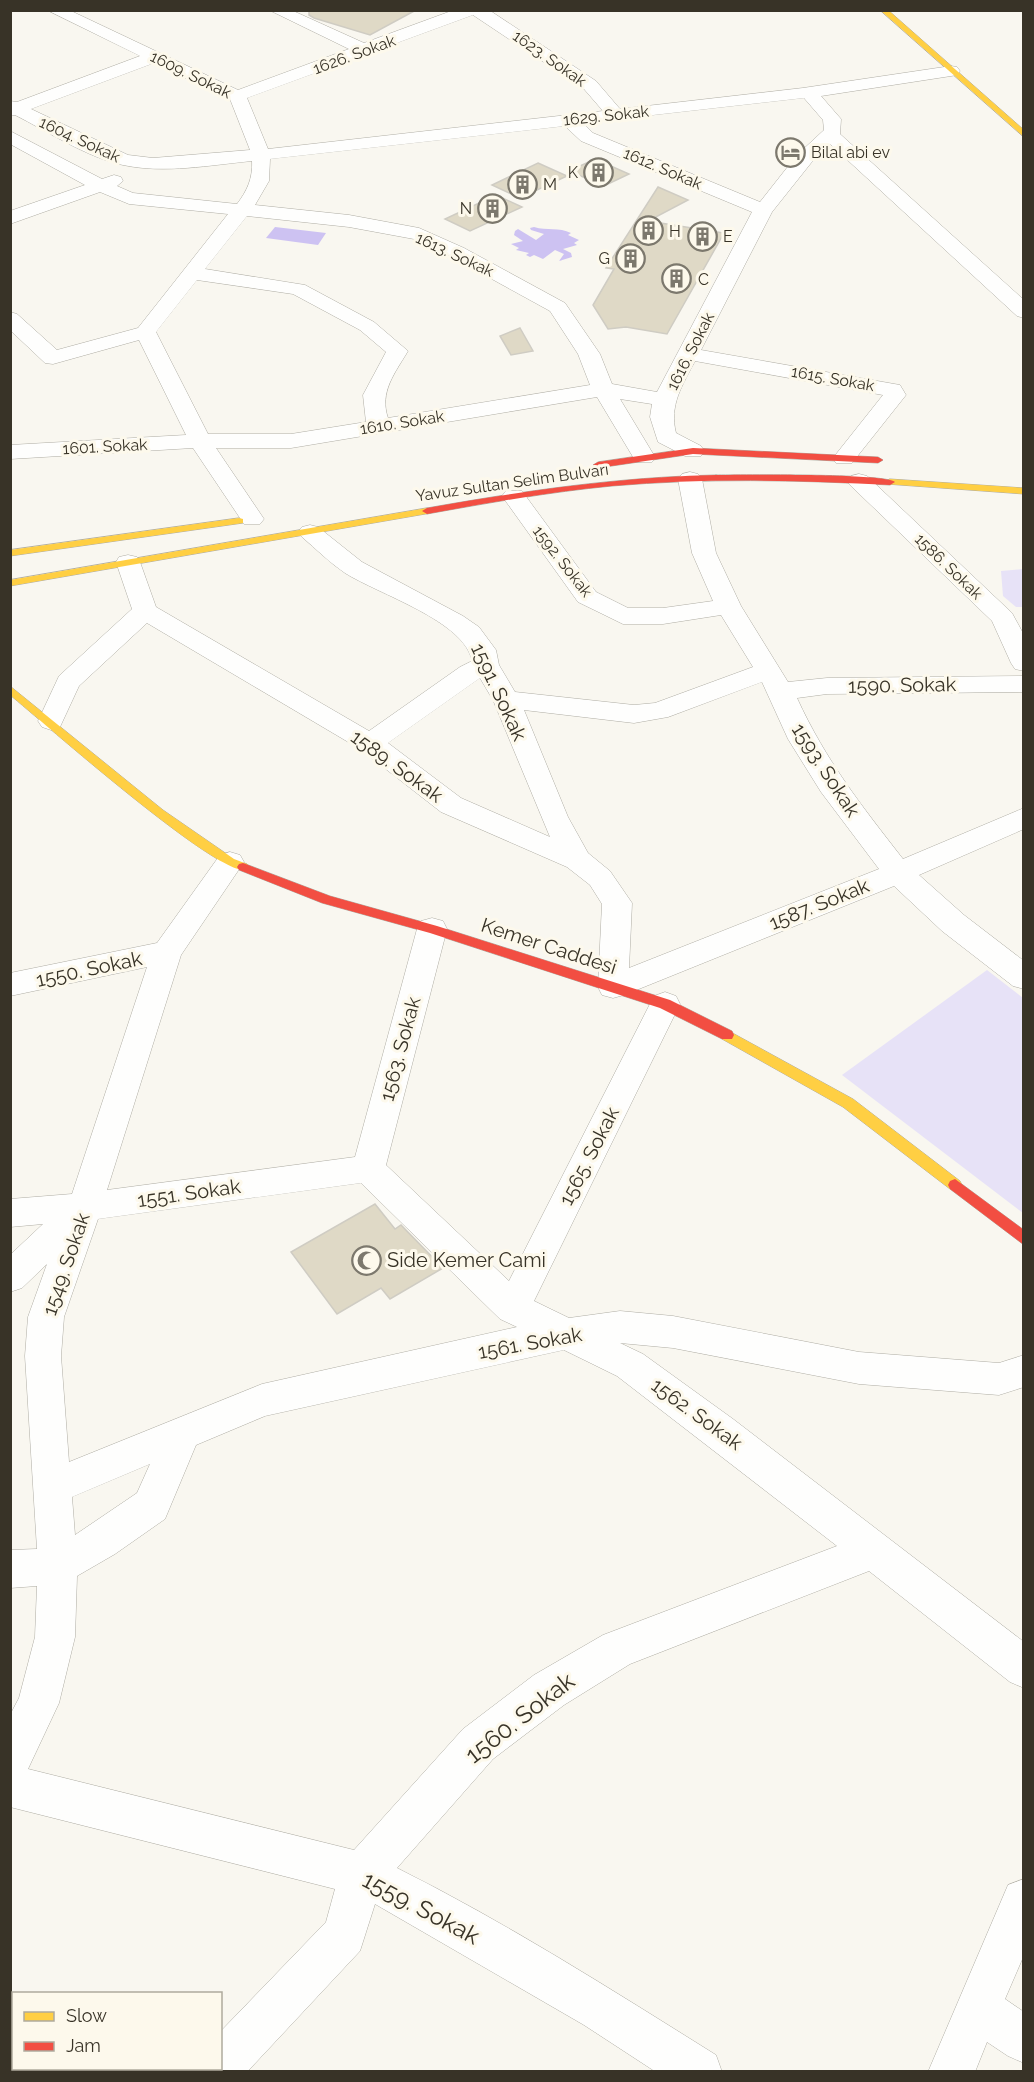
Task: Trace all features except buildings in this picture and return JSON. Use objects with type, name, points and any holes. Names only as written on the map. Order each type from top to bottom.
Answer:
[{"type":"main road","points":[[883,10],[1023,135]]},
{"type":"main road","name":"Yavuz Sultan Selim Bulvarı","points":[[585,467],[693,451],[892,462]]},
{"type":"main road","name":"Yavuz Sultan Selim Bulvarı","points":[[10,583],[514,496],[595,485],[690,479],[859,481],[1023,491]]},
{"type":"main road","points":[[10,553],[258,518]]},
{"type":"main road","name":"Kemer Caddesi","points":[[10,675],[51,721]]},
{"type":"main road","name":"Kemer Caddesi","points":[[10,689],[159,813],[230,862],[326,900],[432,928],[665,1004],[759,1050],[848,1103],[1023,1239]]},
{"type":"street","name":"1609. Sokak","points":[[55,10],[237,96],[260,155],[261,178],[242,211],[145,332]]},
{"type":"street","points":[[277,10],[365,50]]},
{"type":"street","name":"1626. Sokak","points":[[237,96],[471,10]]},
{"type":"street","name":"1623. Sokak","points":[[477,10],[590,85],[615,114]]},
{"type":"street","points":[[12,108],[154,57]]},
{"type":"street","name":"1629. Sokak","points":[[260,155],[808,92],[951,71]]},
{"type":"street","points":[[808,92],[832,119],[834,128],[831,135],[978,267],[1023,312]]},
{"type":"street","name":"1604. Sokak","points":[[12,108],[124,160],[153,164],[260,155]]},
{"type":"street","name":"1612. Sokak","points":[[568,119],[587,137],[763,210]]},
{"type":"street","name":"1616. Sokak","points":[[693,451],[666,437],[661,417],[664,400],[763,210],[804,159],[831,135]]},
{"type":"street","name":"1613. Sokak","points":[[10,136],[102,187],[129,198],[349,221],[419,234],[457,252],[558,307],[589,354],[603,389],[644,458]]},
{"type":"street","points":[[10,218],[102,187],[153,164]]},
{"type":"street","points":[[191,273],[298,289],[367,326],[397,351],[376,383],[373,401],[379,426]]},
{"type":"street","points":[[10,318],[53,358],[145,332],[200,441],[258,518]]},
{"type":"street","name":"1615. Sokak","points":[[689,354],[892,390],[895,395],[844,458]]},
{"type":"street","name":"1610. Sokak","points":[[200,441],[291,441],[603,389],[664,400]]},
{"type":"street","name":"1601. Sokak","points":[[10,452],[200,441]]},
{"type":"street","name":"1593. Sokak","points":[[690,479],[704,553],[728,606],[774,681],[801,739],[831,785],[898,873],[952,923],[1023,978]]},
{"type":"street","name":"1586. Sokak","points":[[859,481],[1013,618],[1023,663]]},
{"type":"street","name":"1592. Sokak","points":[[514,496],[587,597],[623,616],[663,616],[728,606]]},
{"type":"street","name":"1591. Sokak","points":[[310,532],[353,567],[454,621],[470,633],[483,650],[486,664],[506,700],[554,817],[577,860]]},
{"type":"street","points":[[51,721],[68,682],[145,611],[128,562]]},
{"type":"street","name":"1589. Sokak","points":[[145,611],[370,743],[451,805],[577,860],[600,878],[616,903],[613,987]]},
{"type":"street","points":[[370,743],[469,673],[486,664]]},
{"type":"street","name":"1590. Sokak","points":[[506,700],[634,714],[659,711],[774,681],[826,686],[1023,684]]},
{"type":"street","name":"1587. Sokak","points":[[613,987],[898,873],[1023,818]]},
{"type":"street","name":"1549. Sokak","points":[[10,1761],[38,1703],[55,1637],[58,1566],[44,1356],[46,1317],[85,1207],[167,952],[230,862]]},
{"type":"street","name":"1563. Sokak","points":[[368,1169],[432,928]]},
{"type":"street","name":"1550. Sokak","points":[[10,985],[167,952]]},
{"type":"street","name":"1565. Sokak","points":[[513,1308],[665,1004]]},
{"type":"street","name":"1551. Sokak","points":[[10,1214],[85,1207],[368,1169]]},
{"type":"street","name":"1562. Sokak","points":[[368,1169],[513,1308],[630,1365],[875,1550],[1023,1668]]},
{"type":"street","points":[[10,1277],[85,1207]]},
{"type":"street","name":"1561. Sokak","points":[[52,1487],[262,1400],[567,1335],[620,1328],[644,1328],[859,1368],[999,1379],[1023,1371]]},
{"type":"street","points":[[10,1569],[58,1566],[101,1541],[151,1506],[182,1434]]},
{"type":"street","name":"1560. Sokak","points":[[222,2065],[344,1935],[362,1874],[478,1744],[549,1690],[617,1649],[875,1550]]},
{"type":"street","name":"1559. Sokak","points":[[10,1786],[362,1874],[420,1903],[550,1979],[699,2072]]},
{"type":"street","points":[[951,2072],[1023,1901]]},
{"type":"street","points":[[978,2007],[1023,2040]]},
{"type":"shaded area","points":[[275,227],[326,233],[318,245],[266,238]]},
{"type":"shaded area","points":[[530,228],[571,233],[568,235],[579,240],[574,243],[577,245],[563,249],[571,253],[572,257],[559,261],[564,254],[555,250],[543,259],[534,255],[530,257],[526,255],[529,253],[516,250],[519,248],[511,244],[523,241],[514,235],[515,231],[518,229],[536,240],[544,234],[531,230]]},
{"type":"shaded area","points":[[1023,569],[1023,607],[1016,607],[1003,596],[1001,571]]},
{"type":"shaded area","points":[[987,970],[1023,998],[1023,1213],[842,1075]]},
{"type":"traffic: slow","points":[[883,10],[1024,135]]},
{"type":"traffic: slow","points":[[890,482],[1024,491]]},
{"type":"traffic: slow","points":[[10,583],[427,511]]},
{"type":"traffic: slow","points":[[10,553],[239,521]]},
{"type":"traffic: slow","points":[[10,689],[159,813],[230,862],[243,867]]},
{"type":"traffic: slow","points":[[727,1035],[848,1103],[955,1185]]},
{"type":"traffic: jam","points":[[598,465],[693,451],[878,460]]},
{"type":"traffic: jam","points":[[427,511],[566,488],[647,480],[751,478],[890,482]]},
{"type":"traffic: jam","points":[[243,867],[326,900],[432,929],[665,1004],[727,1035]]},
{"type":"traffic: jam","points":[[955,1185],[1024,1239]]},
{"type":"place","name":"Bilal abi ev","points":[[790,152]]},
{"type":"place","name":"K","points":[[599,172]]},
{"type":"place","name":"M","points":[[522,184]]},
{"type":"place","name":"N","points":[[493,208]]},
{"type":"place","name":"H","points":[[648,231]]},
{"type":"place","name":"E","points":[[702,236]]},
{"type":"place","name":"G","points":[[631,258]]},
{"type":"place","name":"C","points":[[677,279]]},
{"type":"place","name":"Side Kemer Cami","points":[[366,1260]]}]
